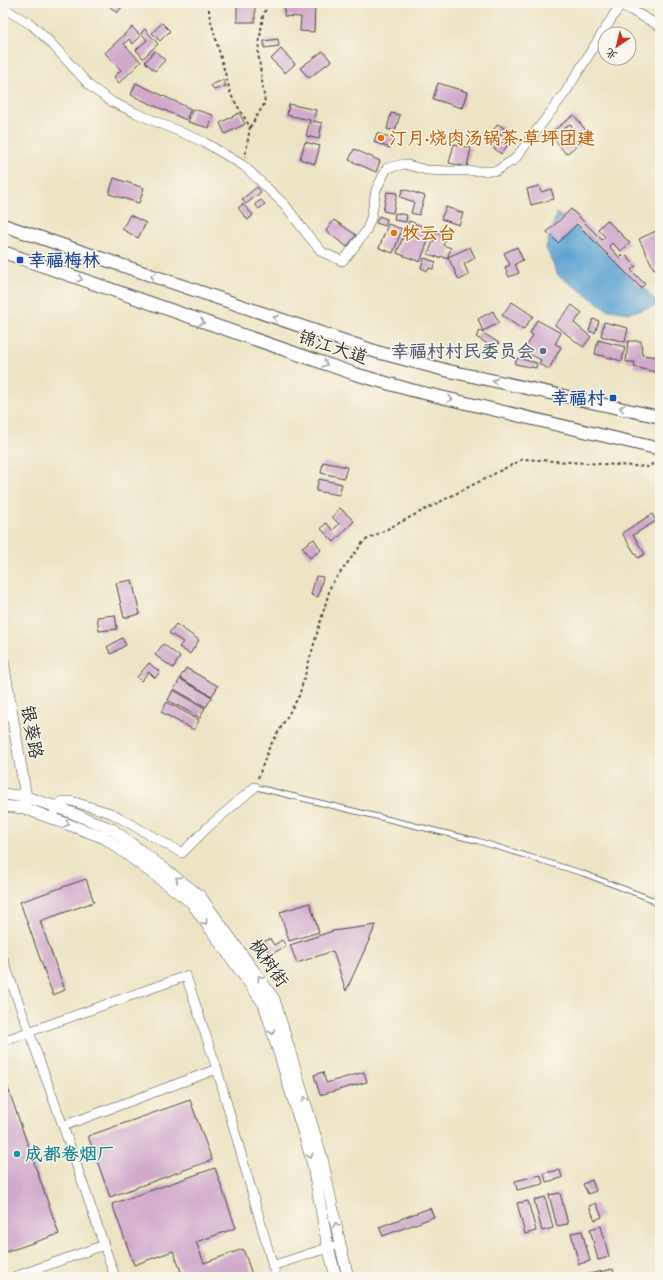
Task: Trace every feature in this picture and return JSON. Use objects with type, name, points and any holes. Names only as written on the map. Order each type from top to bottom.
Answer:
[{"type":"main road","name":"锦江大道","points":[[3,225],[377,352],[448,371],[660,417]]},
{"type":"main road","name":"锦江大道","points":[[3,252],[355,374],[411,390],[660,449]]},
{"type":"street","points":[[3,8],[32,25],[50,42],[91,87],[112,102],[136,114],[204,142],[244,166],[285,205],[322,252],[342,261],[366,231],[371,218],[376,190],[387,168],[404,164],[426,170],[496,171],[515,159],[565,93],[619,4],[660,26]]},
{"type":"street","name":"银葵路","points":[[3,661],[26,797],[24,808]]},
{"type":"street","points":[[52,818],[57,807],[62,801],[71,801],[111,813],[182,853],[208,827],[255,787]]},
{"type":"street","name":"枫树街","points":[[3,794],[26,797],[112,828],[200,896],[274,999],[322,1158],[348,1277]]},
{"type":"street","name":"枫树街","points":[[3,806],[24,808],[105,838],[191,902],[264,1004],[312,1161],[328,1247],[336,1277]]},
{"type":"street","points":[[3,959],[115,1277]]},
{"type":"street","points":[[3,1041],[186,976],[217,1069],[276,1277]]},
{"type":"street","points":[[63,1126],[217,1069]]},
{"type":"street","points":[[272,1266],[340,1244]]},
{"type":"street","points":[[14,1277],[104,1245]]},
{"type":"lane","points":[[255,787],[485,844],[582,873],[651,899],[660,908]]},
{"type":"path","points":[[209,3],[209,14],[231,95],[250,127]]},
{"type":"path","points":[[244,166],[250,127],[265,103],[258,52],[263,15],[270,3]]},
{"type":"path","points":[[255,787],[269,748],[299,696],[331,585],[364,541],[523,459],[649,467],[660,457]]},
{"type":"water","points":[[557,213],[620,260],[659,305],[629,313],[608,310],[558,275],[546,248]]},
{"type":"building","points":[[125,3],[117,13],[107,4]]},
{"type":"building","points":[[237,3],[255,3],[255,22],[237,22]]},
{"type":"building","points":[[285,3],[315,3],[314,32],[300,31],[301,17],[284,16]]},
{"type":"building","points":[[162,23],[170,31],[160,41],[152,33]]},
{"type":"building","points":[[132,27],[141,36],[133,44],[129,39],[124,44],[141,62],[119,83],[114,77],[121,70],[105,53]]},
{"type":"building","points":[[145,29],[158,44],[143,58],[136,50],[147,40],[141,33]]},
{"type":"building","points":[[278,39],[279,46],[264,48],[264,41]]},
{"type":"building","points":[[281,49],[295,64],[285,73],[271,59]]},
{"type":"building","points":[[155,51],[165,60],[155,71],[145,62]]},
{"type":"building","points":[[323,51],[331,61],[309,78],[300,68]]},
{"type":"building","points":[[223,80],[226,86],[214,90],[211,85]]},
{"type":"building","points":[[136,83],[191,109],[186,120],[131,95]]},
{"type":"building","points":[[438,83],[467,92],[462,108],[433,99]]},
{"type":"building","points":[[289,104],[316,110],[313,121],[322,123],[319,139],[306,136],[310,120],[287,115]]},
{"type":"building","points":[[193,109],[213,115],[209,128],[188,122]]},
{"type":"building","points":[[239,113],[245,124],[225,134],[220,123]]},
{"type":"building","points":[[391,113],[400,115],[395,131],[387,129]]},
{"type":"building","points":[[574,115],[590,136],[566,154],[550,133]],"holes":[[[570,124],[580,138],[573,143],[563,129]]]},
{"type":"building","points":[[498,124],[505,129],[498,138],[507,146],[501,154],[485,141]]},
{"type":"building","points":[[377,133],[393,139],[390,148],[374,142]]},
{"type":"building","points":[[305,142],[320,146],[315,164],[300,159]]},
{"type":"building","points":[[454,144],[471,148],[467,167],[449,163]]},
{"type":"building","points":[[354,149],[380,161],[376,172],[349,160]]},
{"type":"building","points":[[114,178],[144,188],[139,203],[109,194]]},
{"type":"building","points":[[539,186],[541,192],[551,189],[554,199],[531,205],[527,189]]},
{"type":"building","points":[[257,187],[261,192],[246,204],[242,199]]},
{"type":"building","points":[[403,189],[425,196],[419,215],[411,213],[414,202],[400,197]]},
{"type":"building","points":[[387,192],[397,193],[393,213],[383,211]]},
{"type":"building","points":[[261,200],[265,204],[259,209],[255,204]]},
{"type":"building","points":[[243,204],[253,215],[248,220],[238,208]]},
{"type":"building","points":[[446,207],[463,213],[459,225],[441,219]]},
{"type":"building","points":[[571,209],[602,240],[605,237],[598,229],[607,220],[630,243],[621,251],[612,243],[609,246],[620,258],[624,254],[636,266],[631,270],[645,284],[641,288],[577,224],[558,243],[547,232]]},
{"type":"building","points":[[395,213],[407,215],[406,222],[394,220]]},
{"type":"building","points":[[130,215],[146,223],[138,238],[122,229]]},
{"type":"building","points":[[379,216],[387,219],[385,226],[376,223]]},
{"type":"building","points":[[334,220],[356,235],[347,247],[326,231]]},
{"type":"building","points":[[409,221],[432,230],[420,262],[397,253]]},
{"type":"building","points":[[388,224],[402,229],[393,253],[379,248]]},
{"type":"building","points":[[660,229],[660,267],[654,269],[639,239]]},
{"type":"building","points":[[437,232],[447,236],[443,245],[451,248],[447,259],[441,256],[440,258],[428,254]]},
{"type":"building","points":[[470,247],[475,258],[464,264],[469,275],[459,280],[448,257]]},
{"type":"building","points":[[517,247],[523,260],[515,264],[519,273],[509,277],[505,267],[510,265],[504,253]]},
{"type":"building","points":[[424,258],[436,262],[433,269],[429,268],[428,271],[421,268]]},
{"type":"building","points":[[512,302],[533,316],[523,330],[502,315]]},
{"type":"building","points":[[572,305],[582,313],[574,323],[591,337],[583,347],[555,325]]},
{"type":"building","points":[[493,311],[499,323],[483,331],[478,319]]},
{"type":"building","points":[[593,319],[599,321],[595,333],[589,331]]},
{"type":"building","points":[[537,320],[561,333],[555,344],[561,347],[549,369],[539,364],[541,360],[524,351],[533,335],[530,333]]},
{"type":"building","points":[[604,322],[628,328],[625,342],[601,336]]},
{"type":"building","points":[[480,331],[499,343],[495,348],[476,337]]},
{"type":"building","points":[[598,340],[625,347],[622,361],[595,354]]},
{"type":"building","points":[[628,341],[641,341],[642,355],[658,357],[660,345],[660,373],[634,367],[635,362],[626,362]]},
{"type":"building","points":[[517,358],[537,363],[536,368],[515,364]]},
{"type":"building","points":[[323,462],[347,467],[344,478],[321,473]]},
{"type":"building","points":[[319,479],[342,484],[339,495],[316,491]]},
{"type":"building","points":[[340,508],[354,521],[334,542],[321,529],[326,523],[333,530],[339,524],[332,517]]},
{"type":"building","points":[[652,514],[656,521],[633,535],[645,554],[638,558],[622,533]]},
{"type":"building","points":[[314,539],[321,550],[310,558],[302,547]]},
{"type":"building","points":[[316,576],[323,577],[318,597],[311,595]]},
{"type":"building","points":[[132,580],[140,614],[124,618],[116,583]]},
{"type":"building","points":[[115,615],[117,629],[99,631],[97,617]]},
{"type":"building","points":[[176,624],[199,640],[190,654],[179,647],[183,642],[169,633]]},
{"type":"building","points":[[122,638],[126,645],[111,654],[107,647]]},
{"type":"building","points":[[163,644],[180,657],[173,668],[155,655]]},
{"type":"building","points":[[149,663],[160,672],[155,678],[149,672],[141,681],[137,677]]},
{"type":"building","points":[[186,668],[218,686],[212,696],[180,678]]},
{"type":"building","points":[[180,679],[212,697],[206,707],[174,689]]},
{"type":"building","points":[[173,690],[205,708],[200,718],[168,700]]},
{"type":"building","points":[[167,702],[199,720],[194,730],[161,712]]},
{"type":"building","points":[[86,879],[94,902],[40,921],[65,990],[53,995],[20,902]]},
{"type":"building","points":[[310,903],[319,932],[289,941],[280,912]]},
{"type":"building","points":[[376,925],[346,991],[333,951],[297,963],[290,945],[333,931]]},
{"type":"building","points":[[270,939],[274,945],[282,940],[286,946],[270,955],[263,942]]},
{"type":"building","points":[[323,1072],[326,1083],[364,1072],[367,1082],[320,1095],[314,1075]]},
{"type":"building","name":"成都卷烟厂","points":[[3,1074],[59,1234],[3,1253]]},
{"type":"building","points":[[190,1100],[212,1160],[110,1197],[88,1136]]},
{"type":"building","points":[[215,1168],[236,1228],[196,1242],[204,1263],[243,1249],[253,1277],[165,1277],[181,1271],[173,1251],[134,1265],[112,1204]]},
{"type":"building","points":[[560,1170],[562,1178],[546,1182],[544,1173]]},
{"type":"building","points":[[541,1175],[543,1184],[517,1190],[515,1181]]},
{"type":"building","points":[[592,1180],[596,1191],[588,1194],[583,1184]]},
{"type":"building","points":[[560,1193],[568,1224],[557,1226],[549,1195]]},
{"type":"building","points":[[545,1197],[553,1228],[542,1231],[534,1200]]},
{"type":"building","points":[[528,1201],[536,1231],[525,1234],[517,1203]]},
{"type":"building","points":[[596,1203],[602,1217],[595,1220],[589,1206]]},
{"type":"building","points":[[430,1208],[434,1217],[383,1236],[379,1227]]},
{"type":"building","points":[[601,1226],[609,1257],[598,1260],[590,1229]]},
{"type":"building","points":[[582,1231],[590,1261],[579,1264],[571,1233]]},
{"type":"building","points":[[613,1269],[615,1277],[584,1277],[584,1275]]},
{"type":"place","name":"汀月·烧肉汤锅茶·草坪团建","points":[[381,138]]},
{"type":"place","name":"牧云台","points":[[394,233]]},
{"type":"place","name":"幸福梅林","points":[[20,260]]},
{"type":"place","name":"幸福村村民委员会","points":[[543,351]]},
{"type":"place","name":"幸福村","points":[[613,398]]},
{"type":"place","name":"成都卷烟厂","points":[[17,1154]]}]
